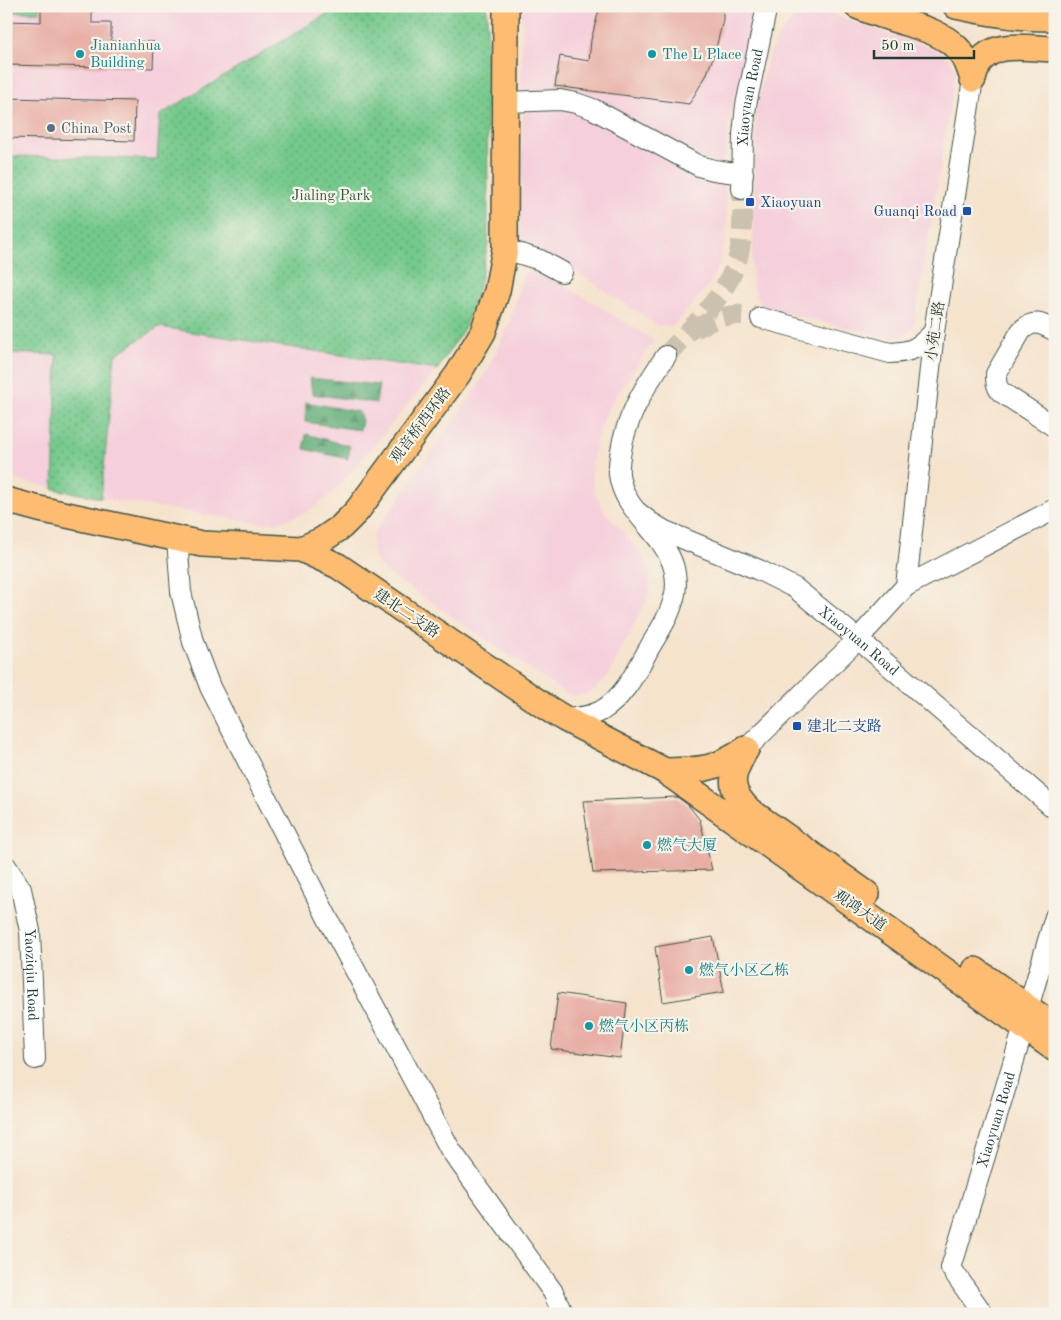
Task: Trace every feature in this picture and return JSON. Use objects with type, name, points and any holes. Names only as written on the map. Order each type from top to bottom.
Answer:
[{"type":"main road","name":"观音桥西环路","points":[[6,500],[39,509],[202,544],[301,549],[322,540],[341,527],[357,510],[458,374],[483,332],[497,291],[505,249],[506,6]]},
{"type":"main road","points":[[856,6],[925,29],[948,40],[958,48],[966,59],[973,79]]},
{"type":"main road","points":[[956,6],[992,13],[1007,10],[1042,18],[1055,18]]},
{"type":"main road","points":[[973,79],[977,66],[984,57],[995,51],[1019,47],[1055,49]]},
{"type":"main road","points":[[6,514],[39,509]]},
{"type":"main road","name":"建北二支路","points":[[301,549],[338,566],[564,718],[665,771],[699,770],[716,766],[731,760],[746,749]]},
{"type":"main road","name":"观鸿大道","points":[[746,749],[736,767],[734,778],[735,790],[740,801],[750,811],[1026,1017],[1055,1049]]},
{"type":"main road","name":"观鸿大道","points":[[665,771],[1026,1017],[1055,1027]]},
{"type":"street","name":"Xiaoyuan Road","points":[[506,102],[560,100],[576,103],[593,109],[699,166],[743,182],[743,135],[746,105],[767,6]]},
{"type":"street","name":"小苑二路","points":[[906,586],[934,332],[973,79]]},
{"type":"street","points":[[505,249],[540,260],[562,272]]},
{"type":"street","points":[[761,318],[890,353],[912,350],[934,332]]},
{"type":"street","points":[[1055,331],[1043,324],[1034,323],[1027,326],[1021,331],[996,374],[997,386],[1001,392],[1055,427]]},
{"type":"street","name":"Xiaoyuan Road","points":[[564,718],[579,718],[590,715],[601,711],[617,699],[629,683],[672,607],[676,582],[674,568],[664,547],[627,498],[619,474],[622,446],[636,402],[666,356]]},
{"type":"street","name":"建北二支路","points":[[746,749],[858,639],[906,586],[1055,509]]},
{"type":"street","name":"Xiaoyuan Road","points":[[636,511],[665,531],[759,570],[795,588],[858,639],[1055,809]]},
{"type":"street","points":[[177,539],[183,600],[193,642],[210,688],[328,919],[450,1149],[552,1292],[563,1314]]},
{"type":"street","name":"Yaoziqiu Road","points":[[6,866],[21,889],[30,931],[35,1059]]},
{"type":"street","name":"Xiaoyuan Road","points":[[983,1314],[952,1268],[1055,917]]},
{"type":"shaded area","name":"Jialing Park","points":[[6,6],[487,6],[488,244],[478,290],[465,327],[437,370],[342,483],[311,510],[276,522],[258,523],[101,498],[6,478]]},
{"type":"shaded area","points":[[522,6],[757,6],[757,16],[733,100],[726,154],[719,164],[528,93],[521,87]]},
{"type":"shaded area","points":[[822,11],[944,53],[956,69],[915,320],[907,333],[893,338],[765,308],[760,303],[753,288],[755,119],[763,76],[769,55],[778,37],[788,24],[808,13]]},
{"type":"shaded area","points":[[530,108],[575,109],[715,178],[725,186],[726,238],[720,262],[710,283],[673,326],[657,325],[568,266],[525,247],[520,241],[523,117]]},
{"type":"shaded area","points":[[525,270],[535,272],[562,284],[654,340],[609,407],[596,443],[592,463],[592,478],[596,496],[605,512],[647,563],[650,573],[649,595],[609,674],[595,689],[586,694],[576,696],[566,694],[385,571],[377,563],[373,554],[372,543],[374,533],[478,386],[490,365],[509,324]]},
{"type":"green space","points":[[6,6],[40,6],[39,12],[6,12]]},
{"type":"green space","name":"Jialing Park","points":[[340,6],[487,6],[488,244],[478,290],[465,327],[437,370],[159,327],[115,355],[101,498],[53,489],[57,355],[6,353],[6,156],[157,159],[160,115]]},
{"type":"green space","points":[[310,378],[379,385],[376,403],[312,394]]},
{"type":"green space","points":[[306,402],[359,412],[362,421],[360,430],[305,422]]},
{"type":"green space","points":[[306,434],[350,446],[348,459],[304,449]]},
{"type":"building","name":"Jianianhua Building","points":[[41,6],[92,6],[92,23],[111,23],[111,41],[154,42],[153,68],[6,65],[6,21],[41,22]]},
{"type":"building","name":"The L Place","points":[[600,6],[723,6],[723,20],[715,52],[706,76],[689,104],[555,86],[560,56],[589,61],[591,40]]},
{"type":"building","name":"Jianianhua Building","points":[[6,98],[135,101],[134,141],[6,138]]},
{"type":"building","name":"燃气大厦","points":[[677,797],[688,805],[700,820],[712,870],[593,873],[583,801]]},
{"type":"building","name":"燃气小区乙栋","points":[[713,937],[724,992],[663,1002],[655,947]]},
{"type":"building","name":"燃气小区丙栋","points":[[558,993],[627,1003],[620,1058],[551,1049]]},
{"type":"tunnel","points":[[666,356],[706,312],[725,287],[732,274],[741,243],[742,189]]},
{"type":"tunnel","points":[[695,329],[727,316],[743,315],[761,318]]},
{"type":"place","name":"Jianianhua Building","points":[[80,54]]},
{"type":"place","name":"The L Place","points":[[652,54]]},
{"type":"place","name":"China Post","points":[[51,128]]},
{"type":"place","name":"Xiaoyuan","points":[[750,202]]},
{"type":"place","name":"Guanqi Road","points":[[967,211]]},
{"type":"place","name":"建北二支路","points":[[797,726]]},
{"type":"place","name":"燃气大厦","points":[[647,845]]},
{"type":"place","name":"燃气小区乙栋","points":[[689,970]]},
{"type":"place","name":"燃气小区丙栋","points":[[589,1026]]}]
